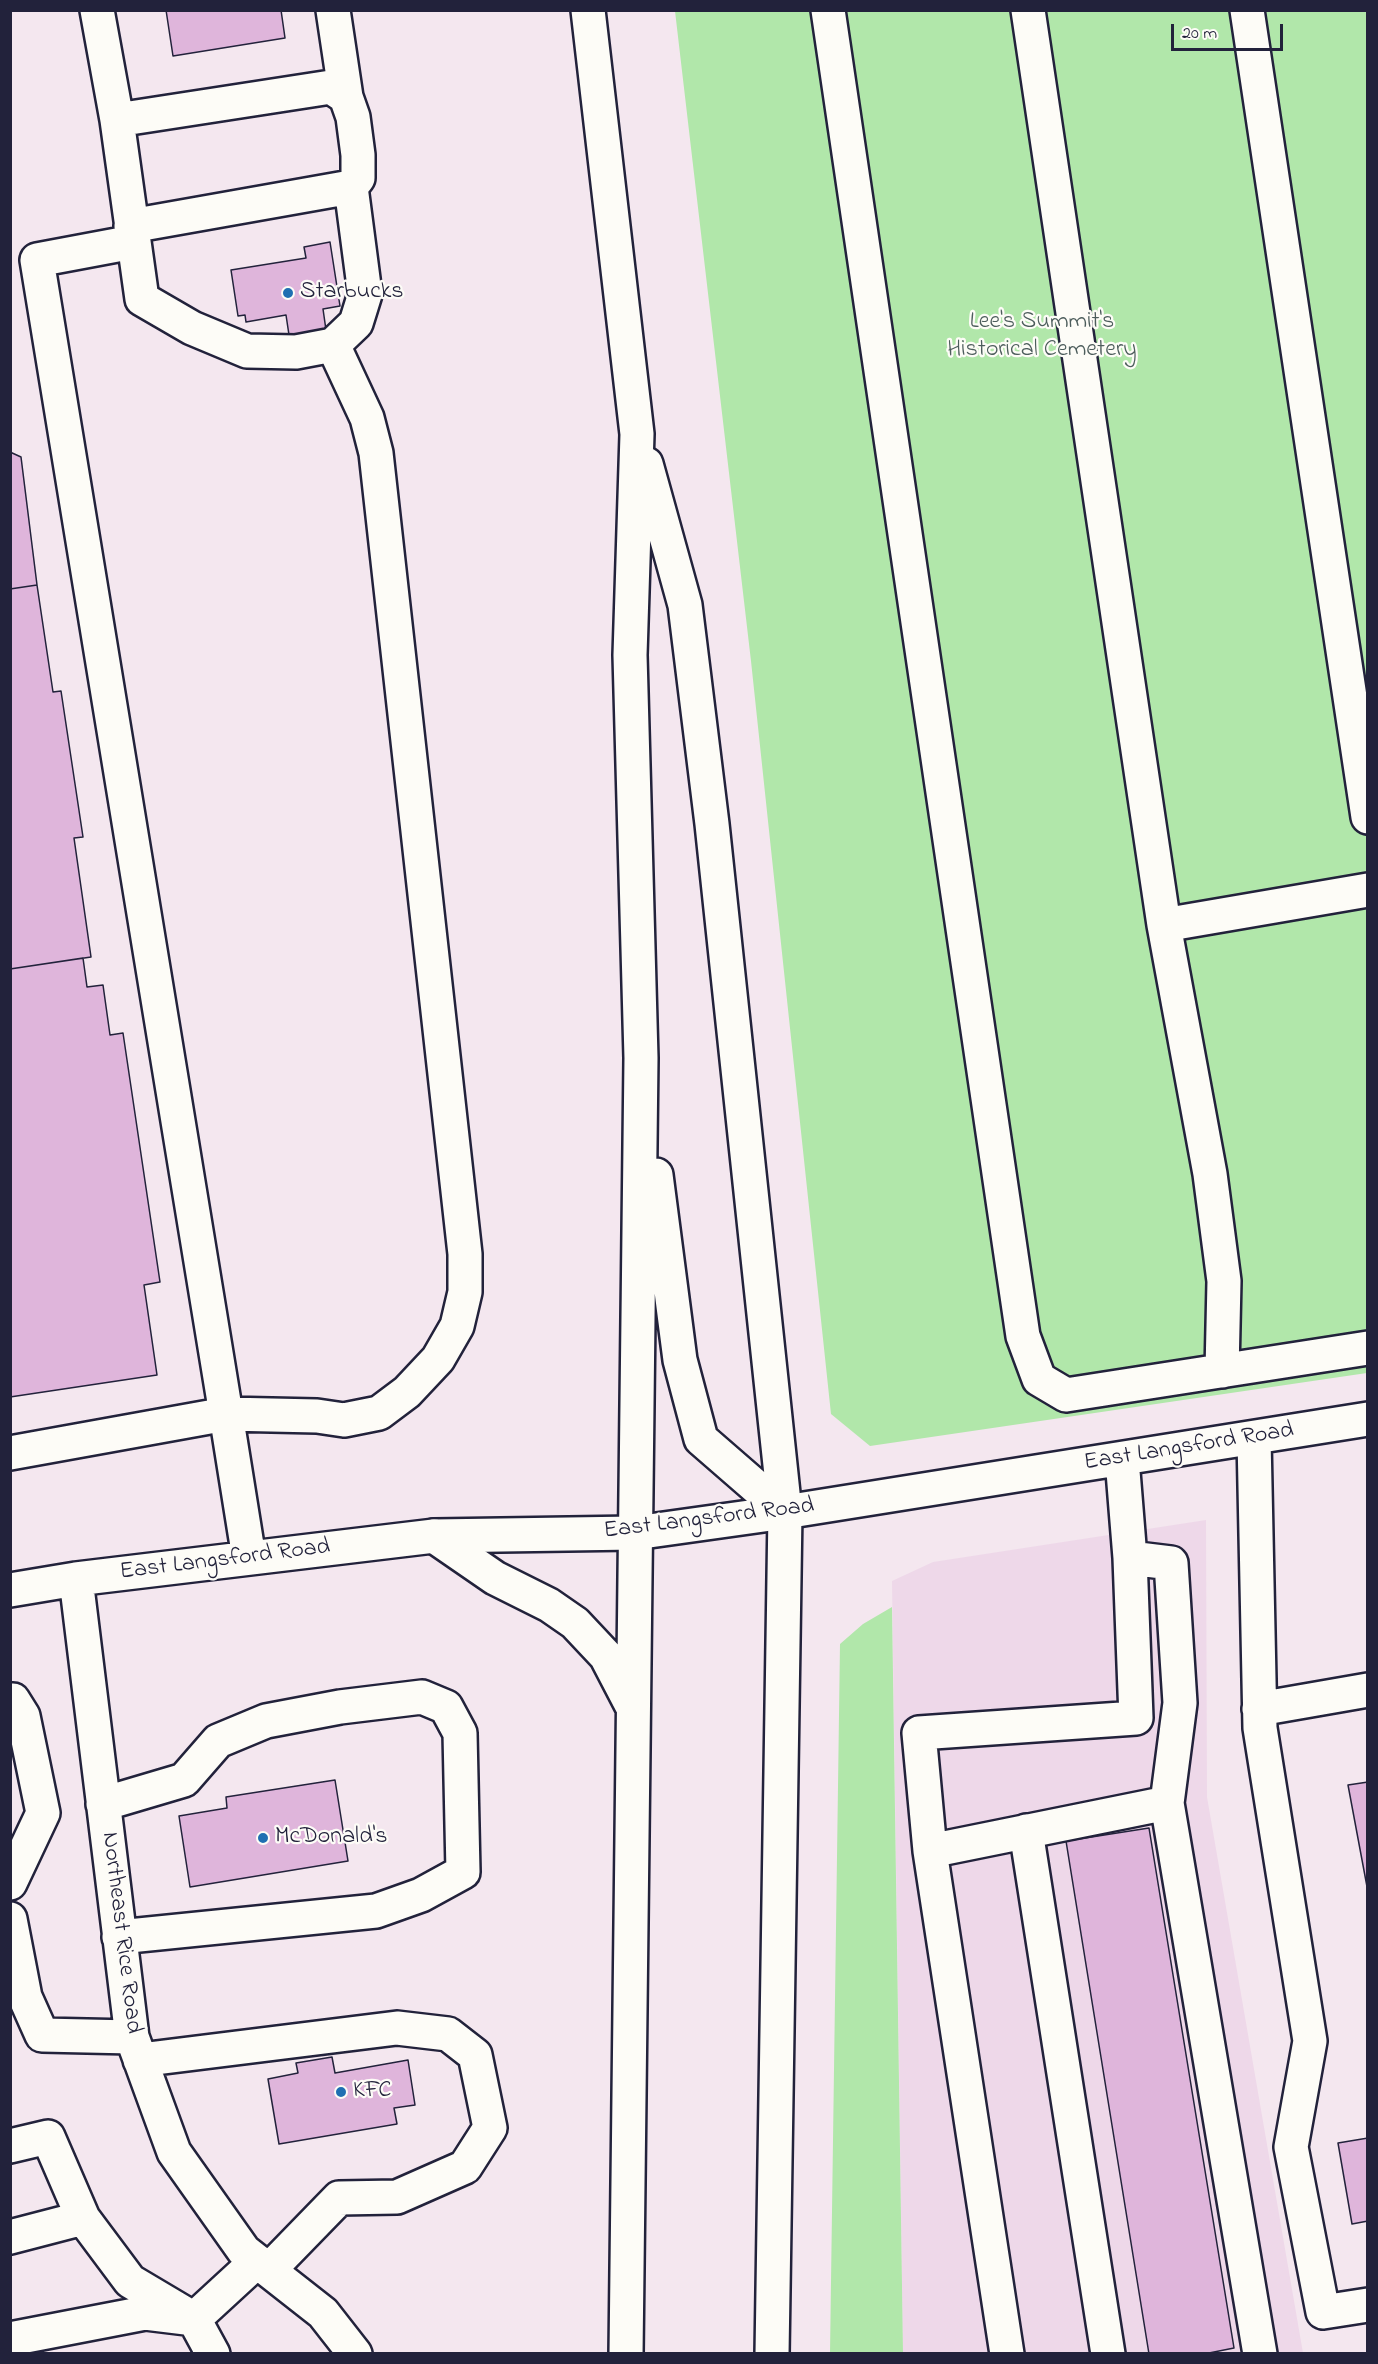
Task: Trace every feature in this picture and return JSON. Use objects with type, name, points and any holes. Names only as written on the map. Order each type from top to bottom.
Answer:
[{"type":"main road","points":[[97,10],[117,120],[142,299],[192,328],[248,351],[296,352],[333,345],[356,323],[365,294],[351,187]]},
{"type":"main road","points":[[249,1557],[226,1414],[24,262],[132,234],[351,187],[358,178],[358,155],[353,117],[346,97],[333,10]]},
{"type":"main road","points":[[588,10],[637,434],[630,655],[641,1058],[626,2354]]},
{"type":"main road","points":[[828,10],[1023,1336],[1039,1379],[1066,1395],[1368,1348]]},
{"type":"main road","points":[[1028,10],[1164,925],[1210,1174],[1224,1281],[1222,1371]]},
{"type":"main road","points":[[1247,10],[1368,817]]},
{"type":"main road","points":[[117,120],[331,87],[346,97]]},
{"type":"main road","points":[[10,1453],[226,1414],[317,1416],[344,1420],[379,1413],[407,1392],[438,1359],[457,1326],[465,1292],[465,1254],[376,453],[367,418],[333,345]]},
{"type":"main road","points":[[637,434],[686,605],[712,824],[785,1512],[771,2354]]},
{"type":"main road","points":[[1164,925],[1368,890]]},
{"type":"main road","points":[[641,1058],[680,1360],[701,1439],[785,1512]]},
{"type":"main road","name":"East Langsford Road","points":[[10,1590],[76,1579],[434,1536],[634,1533],[785,1512],[1368,1419]]},
{"type":"main road","points":[[1254,1437],[1260,1728],[1310,2041],[1291,2147],[1323,2312],[1368,2305]]},
{"type":"main road","points":[[1007,2354],[930,1851],[919,1733],[1136,1718],[1130,1558],[1122,1459]]},
{"type":"main road","points":[[434,1536],[495,1578],[549,1605],[575,1623],[606,1656],[633,1707]]},
{"type":"main road","points":[[1130,1558],[1170,1563],[1180,1702],[1167,1803],[1260,2354]]},
{"type":"main road","name":"Northeast Rice Road","points":[[76,1579],[119,1936],[136,2048],[174,2152],[244,2251],[323,2313],[356,2354]]},
{"type":"main road","points":[[1259,1709],[1368,1690]]},
{"type":"main road","points":[[103,1804],[184,1780],[218,1741],[266,1721],[340,1707],[422,1697],[446,1707],[460,1733],[463,1872],[420,1895],[376,1911],[119,1936]]},
{"type":"main road","points":[[10,1700],[13,1700],[23,1716],[43,1813],[10,1883]]},
{"type":"main road","points":[[930,1851],[1167,1803]]},
{"type":"main road","points":[[1026,1831],[1108,2354]]},
{"type":"main road","points":[[10,1919],[25,1997],[42,2035],[136,2048],[397,2028],[448,2034],[475,2055],[490,2128],[465,2167],[397,2197],[339,2198],[263,2265],[194,2319],[145,2313],[10,2339]]},
{"type":"main road","points":[[10,2146],[48,2137],[83,2218],[130,2281],[194,2319],[213,2354]]},
{"type":"main road","points":[[10,2236],[83,2218]]},
{"type":"shaded area","points":[[1206,1520],[1207,1797],[1303,2353],[903,2353],[892,1581],[933,1562]]},
{"type":"green space","name":"Lee's Summit's Historical Cemetery","points":[[675,11],[1367,11],[1367,1373],[870,1446],[831,1414],[751,661]]},
{"type":"green space","points":[[892,1607],[903,2353],[830,2353],[840,1644],[863,1624]]},
{"type":"building","points":[[166,10],[281,10],[285,38],[173,56]]},
{"type":"building","points":[[330,242],[340,306],[323,309],[326,330],[289,335],[286,315],[246,322],[245,315],[238,316],[231,270],[306,258],[304,247]]},
{"type":"building","points":[[10,452],[21,457],[37,585],[10,589]]},
{"type":"building","points":[[37,585],[53,692],[61,691],[83,837],[74,838],[91,957],[10,969],[10,589]]},
{"type":"building","points":[[83,958],[87,987],[103,985],[110,1035],[123,1033],[160,1282],[144,1285],[157,1375],[10,1397],[10,969]]},
{"type":"building","name":"McDonald's","points":[[335,1780],[348,1861],[190,1887],[179,1816],[227,1808],[226,1797]]},
{"type":"building","points":[[1368,1782],[1368,1892],[1348,1785]]},
{"type":"building","points":[[1149,1828],[1234,2348],[1204,2354],[1149,2354],[1066,1841]]},
{"type":"building","name":"KFC","points":[[332,2057],[335,2073],[408,2060],[415,2105],[394,2108],[397,2124],[279,2144],[268,2079],[298,2073],[296,2063]]},
{"type":"building","points":[[1368,2138],[1368,2221],[1352,2224],[1338,2143]]},
{"type":"place","name":"Starbucks","points":[[288,293]]},
{"type":"place","name":"McDonald's","points":[[263,1838]]},
{"type":"place","name":"KFC","points":[[341,2092]]}]
